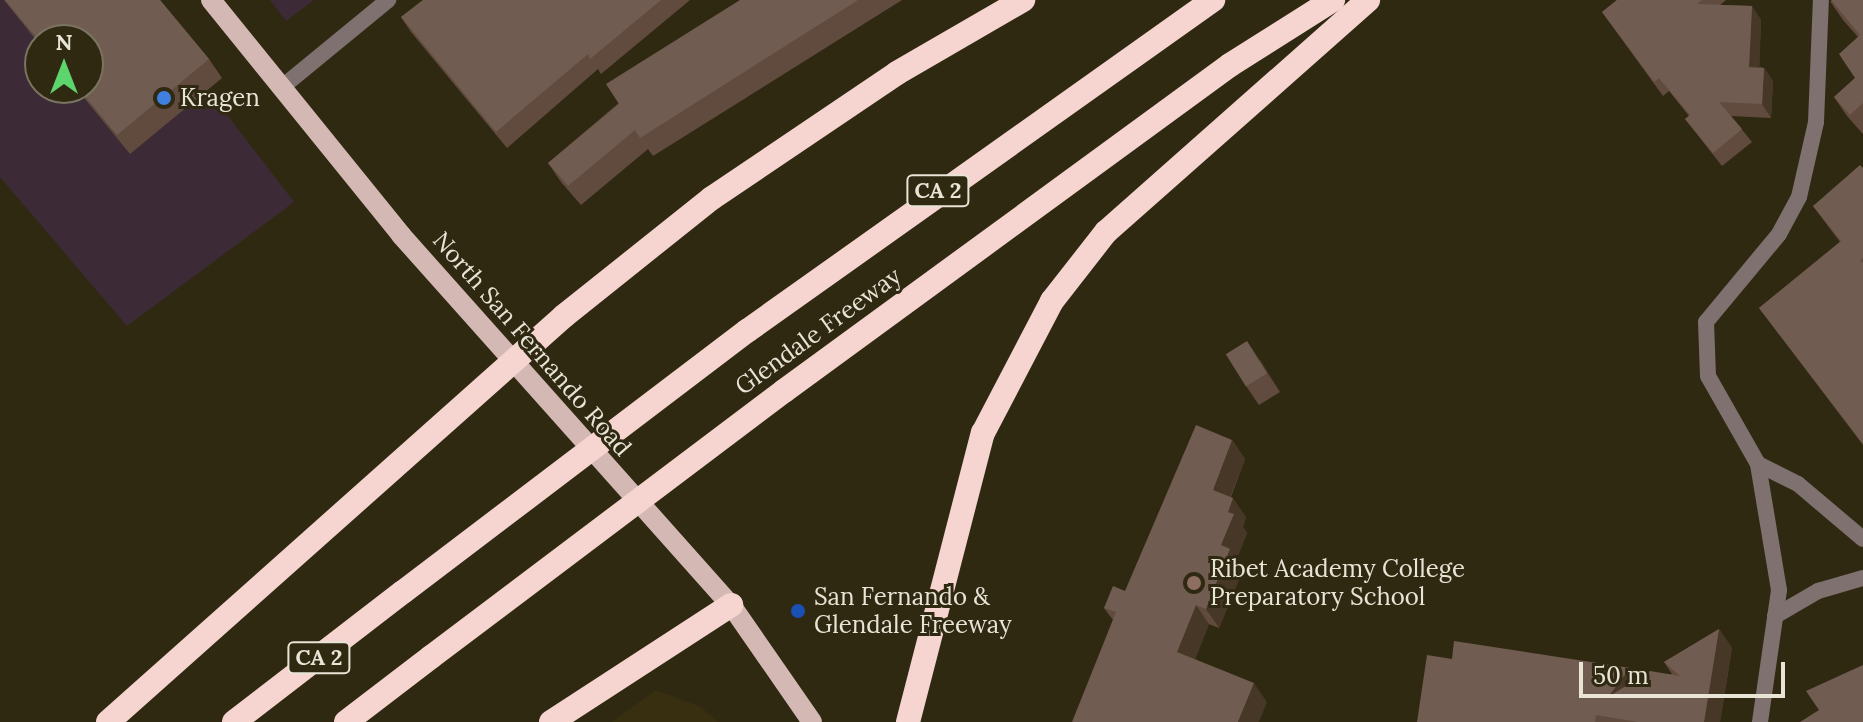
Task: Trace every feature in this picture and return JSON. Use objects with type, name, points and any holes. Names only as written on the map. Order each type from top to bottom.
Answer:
[{"type":"highway","points":[[108,722],[512,363],[712,198],[897,73],[1023,0]]},
{"type":"highway","name":"Glendale Freeway","points":[[234,722],[747,331],[1131,53],[1213,0]]},
{"type":"highway","name":"Glendale Freeway","points":[[346,722],[784,391],[1122,143],[1230,65],[1333,0]]},
{"type":"highway","points":[[908,722],[983,433],[1052,301],[1106,232],[1368,0]]},
{"type":"highway","points":[[551,722],[731,605]]},
{"type":"main road","name":"North San Fernando Road","points":[[211,0],[512,363],[731,605],[812,722]]},
{"type":"street","points":[[281,88],[388,0]]},
{"type":"street","points":[[1760,722],[1779,590],[1758,464],[1708,376],[1706,322],[1779,234],[1799,197],[1816,122],[1821,0]]},
{"type":"street","points":[[1758,464],[1798,484],[1863,539]]},
{"type":"street","points":[[1775,616],[1818,591],[1863,578]]},
{"type":"shaded area","points":[[0,0],[139,0],[294,202],[127,326],[0,177]]},
{"type":"shaded area","points":[[270,0],[314,0],[286,21]]},
{"type":"shaded area","points":[[656,690],[701,707],[718,722],[612,722]]},
{"type":"building","points":[[5,0],[160,0],[209,59],[117,135],[91,104],[104,104],[104,24],[25,24]]},
{"type":"building","points":[[423,0],[661,0],[590,59],[588,54],[496,132],[401,17]]},
{"type":"building","points":[[740,0],[858,0],[640,138],[635,130],[568,186],[548,163],[619,104],[606,84]]},
{"type":"building","points":[[1617,0],[1702,0],[1697,4],[1752,6],[1749,67],[1764,68],[1762,104],[1719,102],[1742,129],[1713,153],[1685,119],[1690,115],[1659,78],[1654,82],[1602,12]]},
{"type":"building","points":[[1831,0],[1863,0],[1863,103],[1850,115],[1834,97],[1855,78],[1839,54],[1860,35]]},
{"type":"building","points":[[1860,165],[1863,168],[1863,258],[1860,260],[1863,263],[1863,444],[1759,308],[1841,241],[1813,206]]},
{"type":"building","points":[[1247,341],[1267,373],[1246,386],[1226,354]]},
{"type":"building","name":"Ribet Academy College Preparatory School","points":[[1196,425],[1232,440],[1213,490],[1233,498],[1228,512],[1234,514],[1221,545],[1230,549],[1206,609],[1196,605],[1177,652],[1254,683],[1238,722],[1072,722],[1116,612],[1104,608],[1113,586],[1125,591]]},
{"type":"building","points":[[1719,629],[1704,722],[1638,722],[1596,715],[1595,722],[1417,722],[1427,655],[1452,659],[1454,641],[1630,668],[1608,697],[1650,671],[1680,676],[1664,662]]},
{"type":"building","points":[[1863,665],[1863,722],[1800,722],[1819,710],[1806,691]]},
{"type":"place","name":"Kragen","points":[[164,98]]},
{"type":"place","name":"Ribet Academy College Preparatory School","points":[[1194,583]]},
{"type":"place","name":"San Fernando & Glendale Freeway","points":[[798,611]]}]
